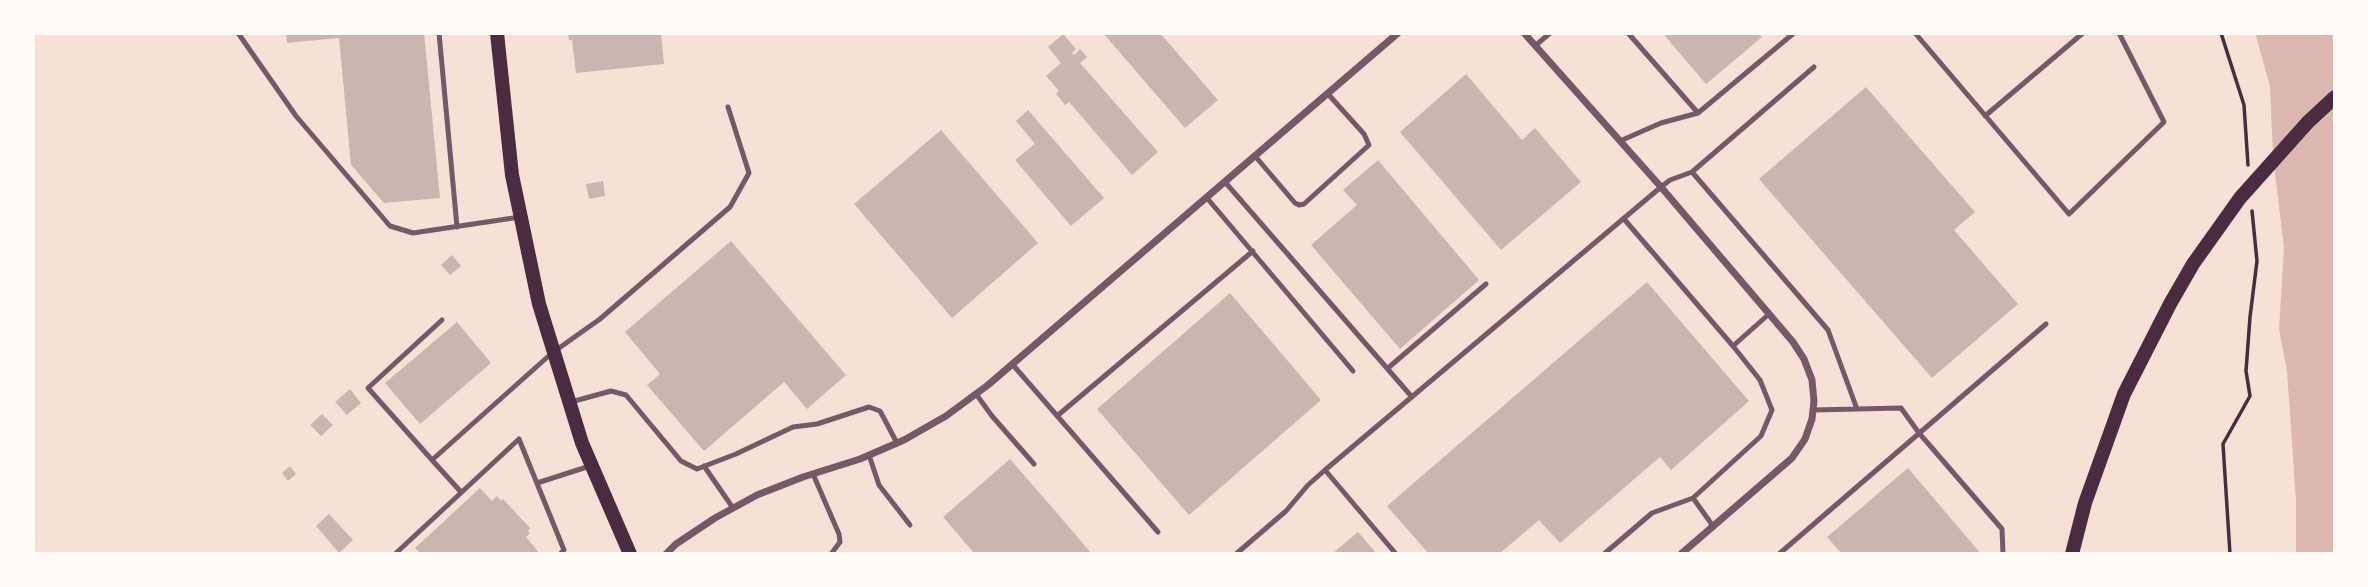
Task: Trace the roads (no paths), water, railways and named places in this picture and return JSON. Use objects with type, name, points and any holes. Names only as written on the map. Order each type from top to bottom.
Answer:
[{"type":"main road","points":[[497,33],[507,138],[536,291],[552,353],[590,466],[630,554]]},
{"type":"main road","points":[[2072,554],[2098,465],[2124,394],[2193,264],[2264,170],[2335,97]]},
{"type":"street","points":[[666,554],[676,544],[757,495],[869,455],[946,416],[1013,365],[1398,33]]},
{"type":"street","points":[[1524,33],[1769,314],[1804,359],[1812,380],[1813,410],[1805,439],[1792,458],[1681,554]]},
{"type":"lane","points":[[238,33],[296,116],[390,226],[413,233],[520,217]]},
{"type":"lane","points":[[439,33],[457,227]]},
{"type":"lane","points":[[1535,46],[1550,33]]},
{"type":"lane","points":[[1628,33],[1698,113]]},
{"type":"lane","points":[[1620,141],[1661,123],[1698,113],[1794,33]]},
{"type":"lane","points":[[1915,33],[2069,214],[2164,122],[2119,33]]},
{"type":"lane","points":[[1985,116],[2083,33]]},
{"type":"lane","points":[[1236,554],[1286,511],[1325,470],[1661,187],[1692,172],[1814,67]]},
{"type":"lane","points":[[1255,156],[1295,203],[1304,204],[1369,145],[1364,134],[1328,94]]},
{"type":"lane","points":[[432,460],[552,353],[600,319],[730,207],[749,173],[728,107]]},
{"type":"lane","points":[[1692,172],[1829,330],[1857,409]]},
{"type":"lane","points":[[1225,182],[1412,397]]},
{"type":"lane","points":[[1207,198],[1353,371]]},
{"type":"lane","points":[[1604,554],[1652,513],[1693,498],[1761,436],[1772,410],[1760,380],[1624,219]]},
{"type":"lane","points":[[1058,416],[1253,251]]},
{"type":"lane","points":[[1388,368],[1486,284]]},
{"type":"lane","points":[[1733,346],[1769,314]]},
{"type":"lane","points":[[442,320],[368,388],[461,492]]},
{"type":"lane","points":[[1779,554],[2046,324]]},
{"type":"lane","points":[[1013,365],[1158,532]]},
{"type":"lane","points":[[568,402],[611,391],[626,396],[681,461],[697,469],[793,427],[817,424],[869,407],[880,411],[897,443]]},
{"type":"lane","points":[[976,394],[1034,464]]},
{"type":"lane","points":[[1813,410],[1901,408],[1919,433],[2002,529],[2003,554]]},
{"type":"lane","points":[[396,554],[519,439],[564,550],[560,554]]},
{"type":"lane","points":[[869,455],[879,485],[910,525]]},
{"type":"lane","points":[[537,483],[590,466]]},
{"type":"lane","points":[[704,466],[733,508]]},
{"type":"lane","points":[[1325,470],[1396,554]]},
{"type":"lane","points":[[813,474],[839,534],[840,542],[831,554]]},
{"type":"lane","points":[[1693,498],[1713,526]]}]
